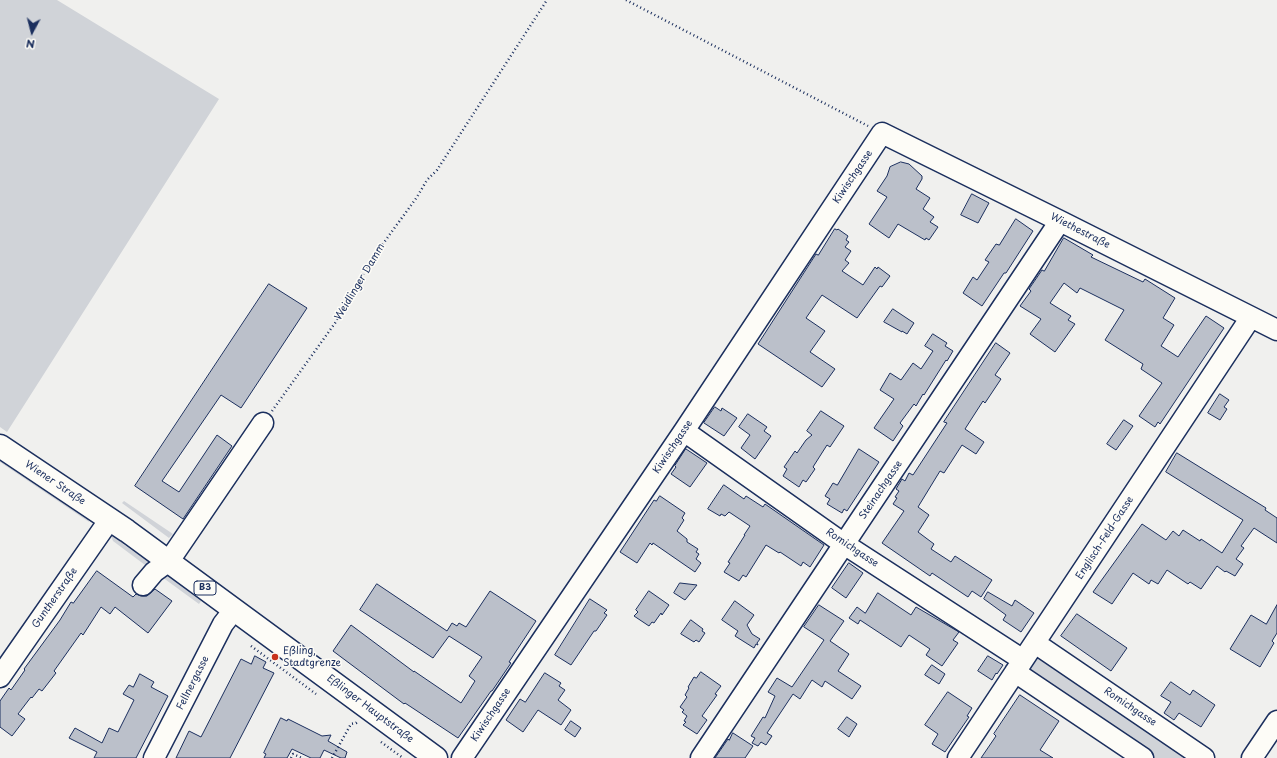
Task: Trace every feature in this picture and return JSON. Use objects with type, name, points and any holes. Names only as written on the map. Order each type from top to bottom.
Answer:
[{"type":"main road","name":"Wiener Straße","points":[[0,446],[110,519]]},
{"type":"main road","name":"Eßlinger Hauptstraße","points":[[110,519],[234,610],[358,717],[436,758]]},
{"type":"street","name":"Wiethestraße","points":[[882,134],[1060,220],[1277,330]]},
{"type":"street","name":"Kiwischgasse","points":[[462,758],[684,431],[882,134]]},
{"type":"street","name":"Steinachgasse","points":[[700,758],[1060,220]]},
{"type":"street","name":"Englisch-Feld-Gasse","points":[[958,758],[1251,317]]},
{"type":"street","points":[[143,584],[154,572],[169,561],[263,422]]},
{"type":"street","name":"Romichgasse","points":[[684,431],[1019,666],[1143,758]]},
{"type":"street","name":"Guntherstraße","points":[[0,677],[110,519]]},
{"type":"street","name":"Fellnergasse","points":[[154,758],[223,624],[234,610]]},
{"type":"street","name":"Romichgasse","points":[[1035,643],[1204,758]]},
{"type":"street","points":[[1252,758],[1277,721]]},
{"type":"path","name":"Weidlinger Damm","points":[[263,422],[336,323],[372,259],[417,197],[427,180],[438,170],[547,0]]},
{"type":"path","points":[[626,0],[882,134]]},
{"type":"path","points":[[250,645],[322,698]]},
{"type":"path","points":[[332,758],[350,724],[358,717]]},
{"type":"path","points":[[380,740],[404,758]]},
{"type":"path","points":[[291,758],[293,754],[302,758]]},
{"type":"shaded area","points":[[0,0],[57,0],[219,99],[7,432],[0,427]]},
{"type":"shaded area","points":[[0,455],[87,517],[89,522],[0,462]]},
{"type":"shaded area","points":[[124,501],[173,534],[169,538],[122,503]]},
{"type":"shaded area","points":[[111,536],[126,540],[123,544],[143,558],[146,555],[153,560],[149,568],[113,541]]},
{"type":"shaded area","points":[[165,573],[173,579],[176,576],[183,582],[181,586],[201,601],[199,604],[162,577]]},
{"type":"shaded area","points":[[1036,652],[1199,758],[1153,758],[1027,672]]},
{"type":"building","points":[[901,162],[909,164],[922,176],[922,179],[916,189],[930,198],[923,209],[934,217],[930,222],[938,227],[929,240],[926,238],[925,240],[898,224],[889,238],[869,224],[887,197],[877,191],[887,176],[890,167]]},
{"type":"building","points":[[972,194],[989,203],[978,223],[961,215]]},
{"type":"building","points":[[1016,219],[1033,231],[1006,273],[1004,273],[982,306],[963,293],[973,277],[977,280],[989,262],[985,260],[996,244],[999,245]]},
{"type":"building","points":[[835,229],[838,229],[848,236],[846,240],[849,242],[845,247],[851,251],[845,260],[849,263],[842,271],[863,285],[875,267],[877,269],[878,267],[890,276],[882,287],[880,286],[857,318],[822,295],[806,318],[825,331],[810,352],[835,369],[822,387],[758,344],[816,254],[818,255]]},
{"type":"building","points":[[1064,238],[1093,255],[1091,257],[1143,282],[1145,279],[1175,298],[1163,318],[1174,325],[1161,346],[1178,357],[1206,316],[1224,328],[1160,424],[1158,422],[1155,427],[1139,416],[1162,383],[1141,369],[1143,364],[1105,340],[1124,310],[1080,288],[1077,293],[1064,283],[1050,303],[1071,316],[1068,320],[1075,324],[1055,352],[1030,334],[1041,319],[1020,306],[1031,291],[1029,289],[1042,270],[1044,271]]},
{"type":"building","points":[[269,284],[307,308],[241,408],[221,395],[162,481],[179,492],[217,435],[232,446],[183,519],[135,486]]},
{"type":"building","points":[[893,309],[914,323],[907,334],[884,322]]},
{"type":"building","points":[[933,334],[947,343],[945,346],[953,351],[916,406],[914,404],[900,423],[903,426],[893,441],[874,428],[894,399],[880,390],[890,373],[901,380],[913,363],[921,369],[933,351],[925,346]]},
{"type":"building","points":[[996,343],[1010,353],[995,375],[1001,379],[985,403],[983,401],[965,429],[984,442],[976,454],[962,445],[944,473],[940,471],[918,507],[929,515],[918,532],[934,544],[931,549],[951,562],[955,556],[992,580],[981,597],[972,591],[968,597],[932,573],[930,576],[882,543],[904,511],[893,504],[899,491],[896,489],[902,479],[905,481],[909,473],[913,475],[947,423],[944,422]]},
{"type":"building","points":[[1220,394],[1229,400],[1224,407],[1227,409],[1220,420],[1208,413]]},
{"type":"building","points":[[715,407],[721,411],[722,408],[737,418],[724,436],[704,423]]},
{"type":"building","points":[[821,411],[844,426],[830,447],[827,445],[813,467],[815,469],[806,482],[803,480],[799,487],[783,476],[787,469],[784,467],[795,451],[797,453],[806,440],[812,435],[807,431]]},
{"type":"building","points":[[748,414],[767,427],[764,431],[771,436],[755,459],[741,448],[750,435],[739,427]]},
{"type":"building","points":[[1124,420],[1133,426],[1116,450],[1107,444]]},
{"type":"building","points":[[686,449],[707,463],[690,487],[671,474]]},
{"type":"building","points":[[859,449],[879,462],[847,511],[844,509],[842,513],[827,504],[830,499],[825,496],[833,483],[837,485]]},
{"type":"building","points":[[1177,453],[1266,508],[1265,510],[1277,518],[1277,543],[1254,528],[1241,546],[1244,548],[1236,559],[1243,564],[1235,576],[1226,571],[1225,572],[1217,566],[1201,589],[1190,582],[1188,584],[1167,570],[1158,584],[1151,580],[1149,584],[1133,573],[1112,604],[1093,592],[1142,524],[1166,540],[1173,531],[1179,536],[1183,530],[1200,541],[1201,539],[1222,553],[1243,520],[1166,472]]},
{"type":"building","points":[[724,485],[744,499],[746,496],[763,507],[765,504],[824,545],[810,567],[803,562],[801,566],[780,552],[779,553],[766,545],[746,577],[743,575],[739,581],[724,572],[730,563],[728,562],[750,526],[729,512],[725,516],[721,514],[720,516],[708,509]]},
{"type":"building","points":[[660,496],[685,513],[682,518],[684,520],[677,531],[687,539],[687,542],[698,549],[696,552],[699,554],[696,559],[701,563],[695,572],[653,543],[652,545],[650,543],[637,563],[620,552],[654,500],[656,501]]},
{"type":"building","points":[[849,563],[863,573],[846,598],[832,588]]},
{"type":"building","points":[[97,571],[133,597],[136,594],[147,596],[155,589],[172,601],[148,633],[115,607],[110,614],[101,607],[83,635],[81,633],[54,671],[56,673],[42,691],[39,689],[32,698],[31,697],[18,714],[25,719],[12,736],[0,727],[0,701],[9,688],[11,690],[71,602],[73,603]]},
{"type":"building","points":[[680,583],[697,585],[685,600],[674,593]]},
{"type":"building","points":[[377,584],[447,631],[452,623],[457,626],[459,623],[466,627],[490,591],[536,621],[509,662],[511,663],[458,738],[405,703],[404,704],[333,651],[351,625],[414,672],[461,703],[475,681],[469,676],[482,657],[449,636],[433,658],[360,610]]},
{"type":"building","points":[[649,591],[669,605],[662,615],[661,613],[654,623],[652,622],[649,626],[634,616],[638,612],[636,610]]},
{"type":"building","points":[[988,592],[1012,606],[1015,600],[1034,613],[1021,632],[1003,620],[1006,615],[984,599]]},
{"type":"building","points":[[878,593],[911,615],[916,607],[959,632],[953,640],[958,643],[942,666],[926,655],[930,649],[909,635],[901,647],[860,620],[858,624],[849,618],[857,607],[865,613]]},
{"type":"building","points":[[590,599],[607,610],[604,613],[607,615],[596,631],[594,631],[571,665],[555,655]]},
{"type":"building","points":[[735,601],[754,615],[747,625],[752,634],[760,639],[757,643],[758,645],[756,644],[754,648],[735,636],[738,631],[722,620]]},
{"type":"building","points":[[819,605],[844,621],[830,641],[849,654],[838,671],[861,686],[852,699],[825,681],[822,687],[812,680],[800,699],[793,694],[767,733],[772,736],[766,745],[761,742],[758,746],[752,743],[755,738],[751,736],[763,717],[765,718],[775,696],[768,692],[777,678],[792,687],[824,640],[804,627]]},
{"type":"building","points":[[1277,605],[1277,633],[1272,641],[1274,643],[1260,667],[1230,649],[1251,615],[1266,624]]},
{"type":"building","points":[[1077,614],[1127,648],[1111,671],[1061,636]]},
{"type":"building","points":[[691,620],[703,629],[702,631],[705,633],[699,642],[696,640],[694,642],[681,634]]},
{"type":"building","points":[[255,656],[266,662],[263,668],[274,673],[230,758],[176,758],[189,731],[201,737],[241,659],[251,664]]},
{"type":"building","points":[[988,656],[1003,665],[992,680],[978,671]]},
{"type":"building","points":[[932,665],[945,674],[939,684],[925,675]]},
{"type":"building","points":[[701,672],[721,686],[715,694],[717,695],[702,716],[707,720],[697,734],[683,725],[686,722],[684,721],[687,716],[682,712],[684,710],[680,707],[687,697],[685,695],[694,677],[696,678]]},
{"type":"building","points":[[545,673],[561,683],[559,686],[565,690],[558,700],[571,710],[561,725],[538,710],[523,732],[506,720],[520,699],[525,702]]},
{"type":"building","points":[[140,674],[154,682],[151,687],[168,696],[136,758],[94,758],[97,752],[69,738],[75,728],[102,743],[109,728],[118,732],[134,700],[123,694],[129,685],[133,687]]},
{"type":"building","points":[[1171,682],[1190,695],[1193,690],[1215,705],[1201,727],[1179,713],[1174,720],[1164,713],[1171,702],[1161,696]]},
{"type":"building","points":[[948,692],[972,708],[967,716],[969,717],[945,752],[932,744],[938,734],[925,725]]},
{"type":"building","points":[[1020,695],[1059,721],[1040,750],[1053,758],[981,758],[996,736],[994,734]]},
{"type":"building","points":[[847,717],[857,724],[849,737],[838,729]]},
{"type":"building","points":[[281,718],[287,721],[288,719],[322,736],[331,735],[328,741],[347,752],[345,758],[341,758],[324,750],[320,758],[311,758],[292,749],[287,758],[264,758],[266,754],[264,753]]},
{"type":"building","points":[[571,721],[581,728],[575,737],[565,730]]},
{"type":"building","points":[[733,733],[753,746],[745,758],[715,758],[728,739],[729,740]]},
{"type":"place","name":"Eßling, Stadtgrenze","points":[[275,657]]}]
